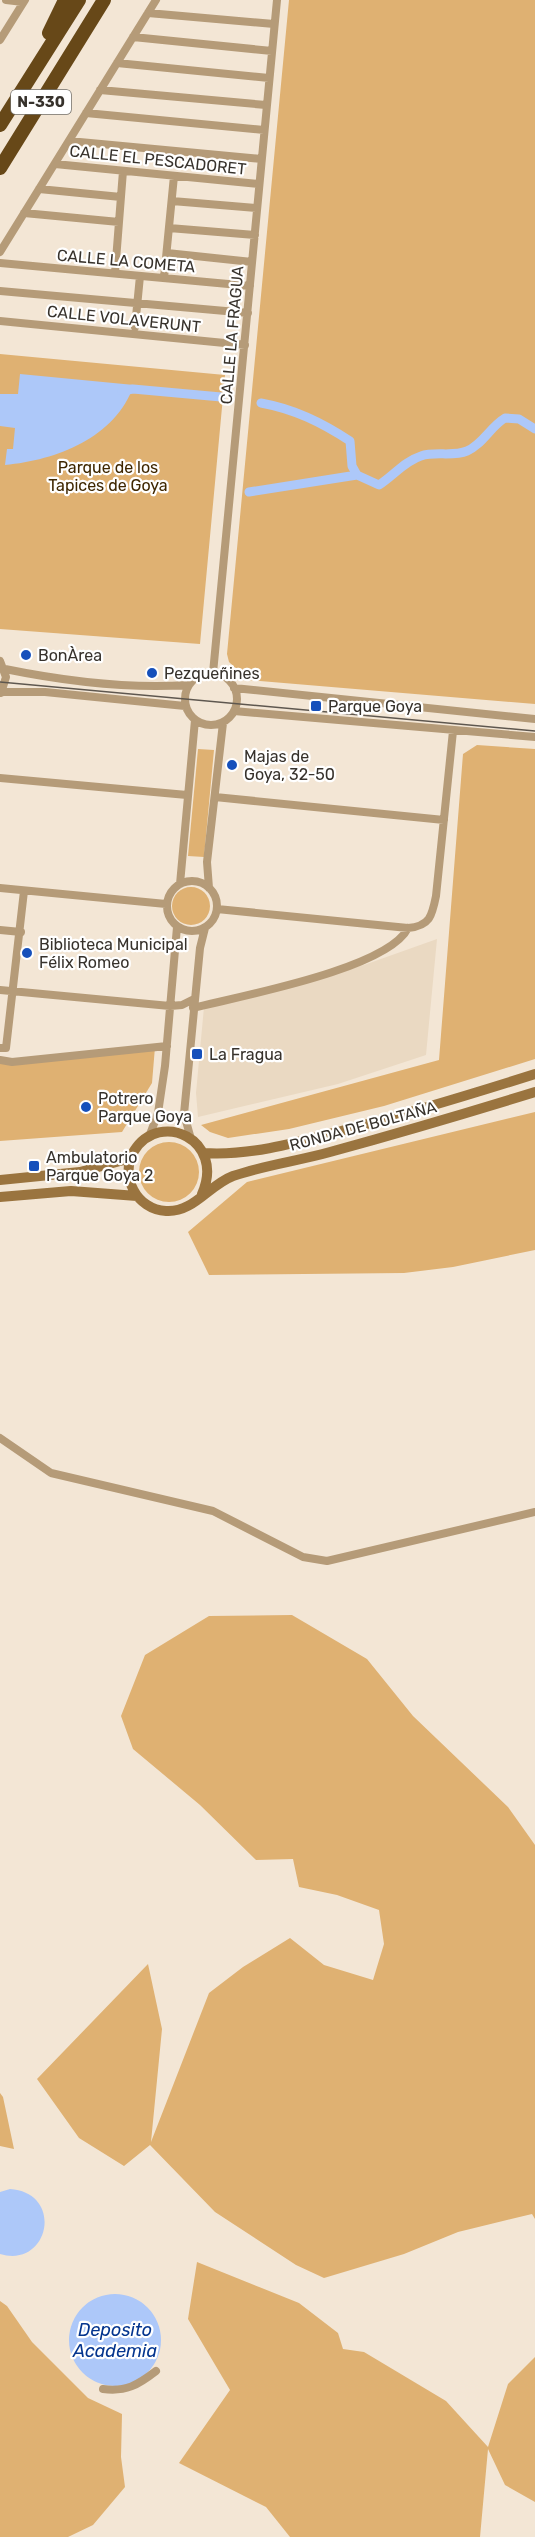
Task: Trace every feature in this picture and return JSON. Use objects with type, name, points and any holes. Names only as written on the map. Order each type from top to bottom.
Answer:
[{"type":"highway","points":[[21,92],[65,0]]},
{"type":"highway","name":"N-330","points":[[0,125],[79,0]]},
{"type":"highway","name":"N-330","points":[[0,168],[104,0]]},
{"type":"highway","points":[[83,35],[111,0]]},
{"type":"main road","name":"RONDA DE BOLTAÑA","points":[[204,1153],[229,1155],[317,1137],[412,1112],[535,1074]]},
{"type":"main road","name":"RONDA DE BOLTAÑA","points":[[0,1197],[71,1191],[137,1196],[154,1209],[165,1211],[186,1208],[202,1194],[226,1179],[327,1153],[535,1092]]},
{"type":"main road","points":[[137,1196],[130,1184],[128,1171],[135,1149],[149,1137],[170,1132],[191,1139],[204,1153],[208,1174],[202,1194]]},
{"type":"main road","points":[[0,1180],[81,1172],[131,1158]]},
{"type":"street","points":[[0,40],[24,1],[6,0]]},
{"type":"street","points":[[0,252],[156,0]]},
{"type":"street","name":"CALLE LA FRAGUA","points":[[213,673],[277,0]]},
{"type":"street","points":[[148,13],[274,24]]},
{"type":"street","points":[[133,37],[272,51]]},
{"type":"street","points":[[117,63],[269,78]]},
{"type":"street","points":[[100,90],[266,105]]},
{"type":"street","points":[[86,113],[264,130]]},
{"type":"street","points":[[69,141],[261,159]]},
{"type":"street","name":"CALLE EL PESCADORET","points":[[55,164],[259,184]]},
{"type":"street","points":[[115,273],[123,171]]},
{"type":"street","points":[[164,278],[174,176]]},
{"type":"street","points":[[39,189],[121,197]]},
{"type":"street","points":[[171,201],[257,208]]},
{"type":"street","points":[[24,213],[119,222]]},
{"type":"street","points":[[169,228],[255,235]]},
{"type":"street","points":[[166,253],[252,262]]},
{"type":"street","name":"CALLE LA COMETA","points":[[0,263],[250,286]]},
{"type":"street","points":[[135,327],[140,276]]},
{"type":"street","points":[[0,291],[248,313]]},
{"type":"street","name":"CALLE VOLAVERUNT","points":[[0,321],[245,345]]},
{"type":"street","points":[[0,661],[6,682],[1,693],[45,692],[185,706]]},
{"type":"street","points":[[4,669],[46,676],[145,686],[188,685]]},
{"type":"street","points":[[209,888],[207,862],[223,723],[234,711],[237,698],[227,678],[213,673],[197,676],[188,685],[185,706],[195,720],[208,725],[223,723]]},
{"type":"street","points":[[234,688],[535,719]]},
{"type":"street","points":[[234,711],[535,737]]},
{"type":"street","points":[[180,884],[195,720]]},
{"type":"street","points":[[217,909],[408,928],[425,924],[432,917],[453,731]]},
{"type":"street","points":[[0,778],[187,795]]},
{"type":"street","points":[[215,798],[444,820]]},
{"type":"street","points":[[191,1139],[184,1123],[184,1114],[200,942],[205,928],[212,921],[217,909],[215,896],[209,888],[197,881],[180,884],[171,891],[166,904],[169,918],[177,927],[190,931],[205,928]]},
{"type":"street","points":[[0,888],[166,904]]},
{"type":"street","points":[[0,1048],[6,1048],[24,891]]},
{"type":"street","points":[[149,1137],[159,1106],[167,1046],[177,927]]},
{"type":"street","points":[[193,1008],[353,966],[403,938],[408,928]]},
{"type":"street","points":[[0,930],[21,932]]},
{"type":"street","points":[[0,990],[170,1006],[182,1005],[194,999]]},
{"type":"street","points":[[0,1060],[12,1062],[167,1046]]},
{"type":"street","points":[[0,1438],[51,1473],[213,1511],[303,1557],[327,1560],[535,1512]]},
{"type":"street","points":[[103,2389],[117,2391],[137,2386],[156,2371]]},
{"type":"shaded area","points":[[437,939],[426,1055],[338,1084],[198,1117],[196,1093],[204,1007],[364,965]]},
{"type":"green space","points":[[289,0],[535,0],[535,704],[248,680],[229,662],[227,654]]},
{"type":"green space","name":"Parque de los Tapices de Goya","points":[[0,354],[225,375],[200,644],[0,629]]},
{"type":"green space","points":[[477,745],[535,749],[535,1059],[384,1106],[289,1129],[228,1138],[210,1132],[201,1125],[439,1060],[463,754]]},
{"type":"green space","points":[[198,749],[214,750],[204,857],[188,856]]},
{"type":"green space","points":[[191,887],[205,892],[210,906],[205,920],[191,925],[177,920],[172,906],[177,892]]},
{"type":"green space","points":[[155,1047],[152,1083],[122,1132],[0,1141],[0,1060]]},
{"type":"green space","points":[[535,1112],[535,1250],[453,1267],[404,1273],[209,1275],[188,1232],[247,1182]]},
{"type":"green space","points":[[169,1142],[186,1147],[194,1155],[199,1172],[194,1189],[186,1197],[169,1202],[152,1197],[144,1189],[139,1172],[144,1155],[152,1147]]},
{"type":"green space","points":[[292,1615],[367,1659],[413,1716],[508,1807],[535,1845],[535,2219],[532,2214],[458,2232],[404,2254],[324,2278],[296,2265],[215,2212],[150,2145],[124,2166],[79,2138],[37,2079],[148,1964],[162,2029],[151,2142],[209,1993],[243,1967],[290,1938],[324,1965],[373,1980],[384,1944],[379,1910],[337,1895],[299,1887],[293,1859],[256,1860],[200,1805],[133,1749],[121,1716],[145,1655],[209,1616]]},
{"type":"green space","points":[[0,2093],[3,2097],[14,2149],[0,2146]]},
{"type":"green space","points":[[197,2262],[299,2303],[338,2333],[343,2349],[364,2352],[446,2401],[488,2447],[508,2384],[535,2357],[535,2502],[505,2485],[488,2449],[480,2537],[290,2537],[266,2507],[179,2463],[230,2390],[188,2319]]},
{"type":"green space","points":[[0,2301],[7,2306],[32,2342],[88,2398],[122,2414],[121,2457],[125,2487],[93,2525],[68,2537],[0,2537]]},
{"type":"water","points":[[20,374],[134,385],[125,403],[113,419],[82,443],[44,458],[5,465],[7,449],[13,449],[15,428],[0,426],[0,394],[18,394]]},
{"type":"water","points":[[10,2189],[27,2194],[39,2203],[44,2215],[44,2229],[39,2241],[30,2251],[17,2256],[0,2254],[0,2192]]},
{"type":"water","name":"Deposito Academia","points":[[115,2294],[133,2297],[148,2307],[158,2322],[161,2340],[158,2358],[148,2373],[133,2383],[115,2386],[97,2383],[82,2373],[72,2358],[69,2340],[72,2322],[82,2307],[97,2297]]},
{"type":"waterway","points":[[122,391],[133,389],[221,397]]},
{"type":"waterway","points":[[261,403],[307,417],[350,441],[352,466],[357,475],[379,485],[415,458],[432,454],[456,454],[473,448],[505,418],[519,419],[535,429]]},
{"type":"waterway","points":[[249,492],[357,475]]},
{"type":"tram line","points":[[0,682],[535,731]]},
{"type":"place","name":"BonÀrea","points":[[26,655]]},
{"type":"place","name":"Pezqueñines","points":[[152,673]]},
{"type":"place","name":"Parque Goya","points":[[316,706]]},
{"type":"place","name":"Majas de Goya, 32-50","points":[[232,765]]},
{"type":"place","name":"Biblioteca Municipal Félix Romeo","points":[[27,953]]},
{"type":"place","name":"La Fragua","points":[[197,1054]]},
{"type":"place","name":"Potrero Parque Goya","points":[[86,1107]]},
{"type":"place","name":"Ambulatorio Parque Goya 2","points":[[34,1166]]}]
